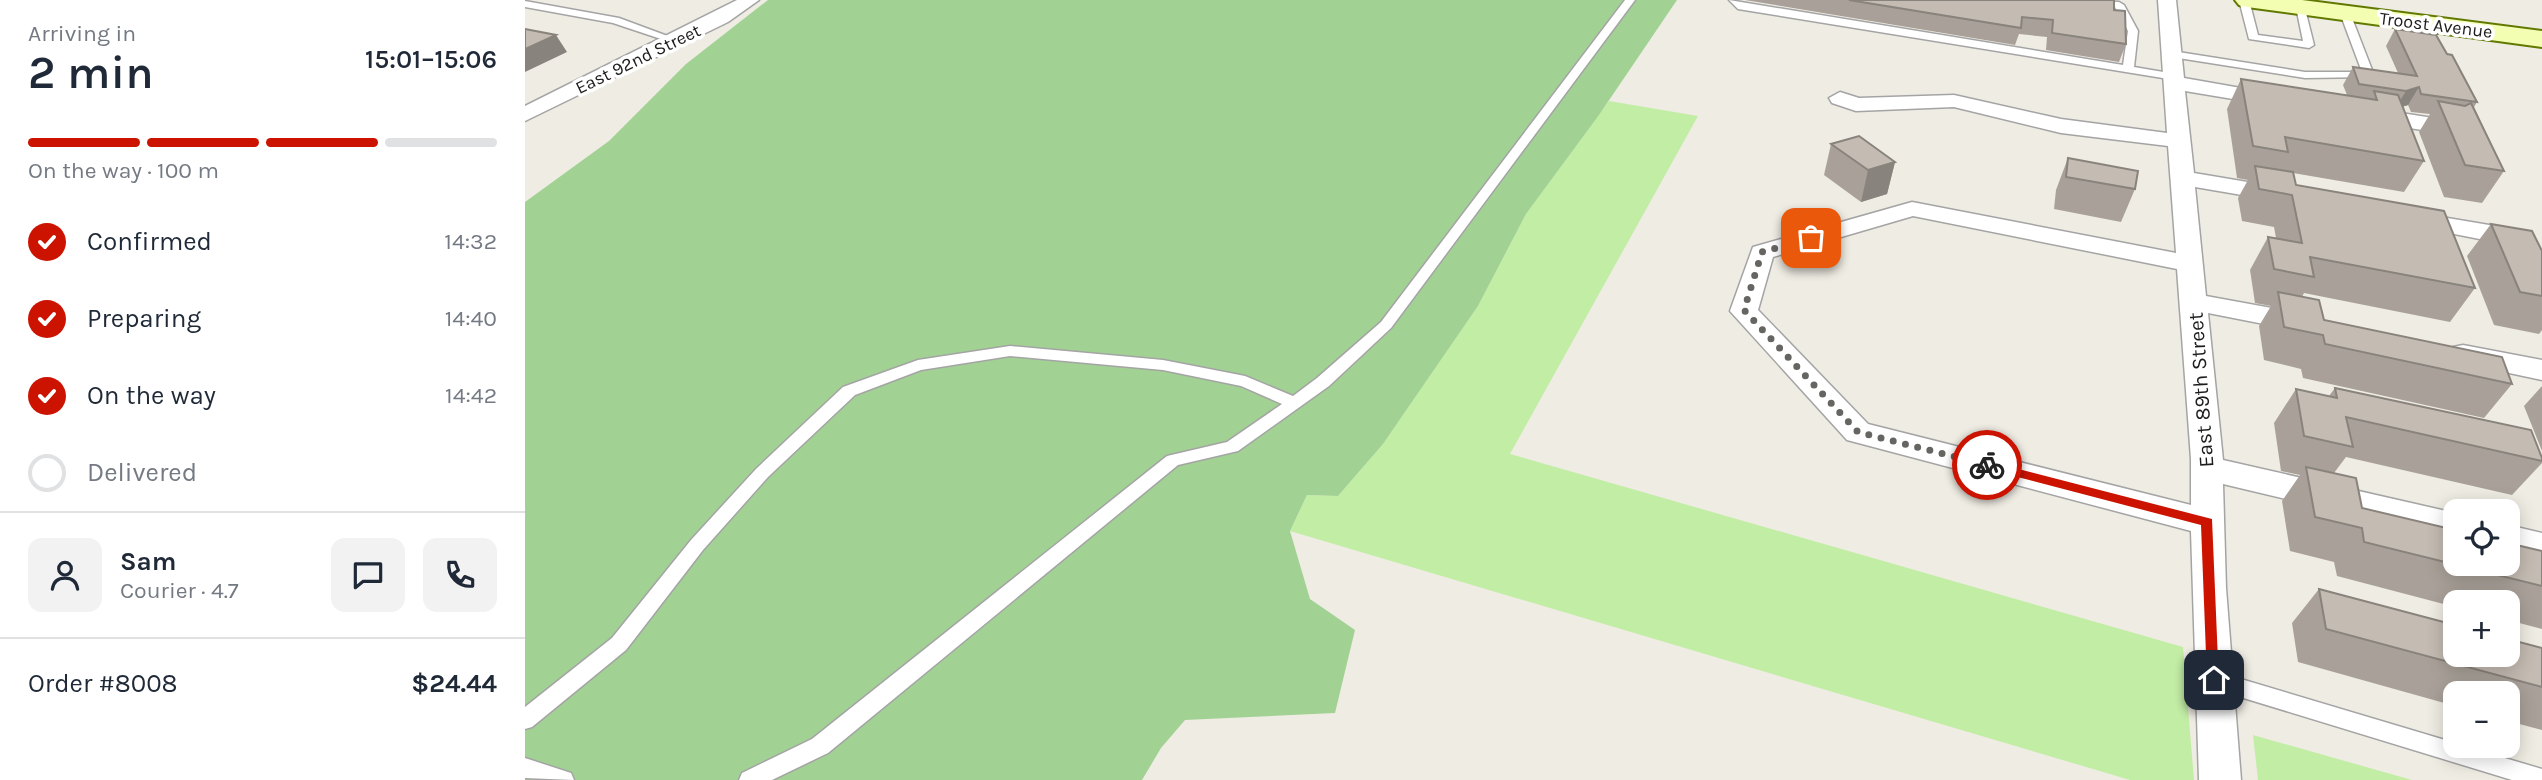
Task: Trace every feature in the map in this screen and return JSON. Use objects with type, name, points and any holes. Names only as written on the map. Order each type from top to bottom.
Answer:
[{"type":"main road","name":"Troost Avenue","points":[[2246,0],[2542,39]]},
{"type":"street","name":"East 92nd Street","points":[[525,114],[676,41],[750,0]]},
{"type":"street","name":"East 89th Street","points":[[2168,0],[2207,468],[2207,522],[2220,780]]},
{"type":"street","points":[[2174,72],[2297,103]]},
{"type":"street","points":[[1840,98],[1856,105],[1954,101],[2061,126],[2181,141]]},
{"type":"street","points":[[2351,112],[2446,127]]},
{"type":"street","points":[[2184,177],[2306,200]]},
{"type":"street","points":[[2192,264],[1912,209],[1762,252],[1744,310],[1858,432],[2207,522]]},
{"type":"street","points":[[2387,214],[2495,234]]},
{"type":"street","points":[[2195,302],[2329,328]]},
{"type":"street","points":[[2435,349],[2542,370]]},
{"type":"street","points":[[2207,468],[2443,523]]},
{"type":"street","points":[[2520,541],[2542,546]]},
{"type":"lane","points":[[750,780],[820,746],[1173,460],[1232,447],[1323,382],[1386,325],[1630,0]]},
{"type":"lane","points":[[1734,0],[1738,6],[2128,69],[2369,75],[2345,13]]},
{"type":"lane","points":[[2085,0],[2119,5],[2133,31],[2128,69]]},
{"type":"lane","points":[[2246,0],[2253,37],[2309,44],[2301,7]]},
{"type":"lane","points":[[525,4],[615,20],[676,41]]},
{"type":"lane","points":[[525,720],[619,644],[697,545],[762,473],[849,391],[918,365],[1010,351],[1163,365],[1245,381],[1295,402]]},
{"type":"lane","points":[[2214,680],[2542,779]]},
{"type":"lane","points":[[525,768],[563,780]]},
{"type":"green space","points":[[768,0],[1677,0],[1599,115],[1526,214],[1478,306],[1383,444],[1338,496],[1307,495],[1290,531],[1310,599],[1355,630],[1335,713],[1185,720],[1161,748],[1142,780],[525,780],[525,202],[609,141],[686,64]]},
{"type":"green space","points":[[1609,101],[1698,116],[1510,454],[2183,647],[2194,780],[2130,780],[1290,531],[1307,495],[1338,496],[1383,444],[1478,306],[1526,214]]},
{"type":"green space","points":[[2253,735],[2412,780],[2258,780]]},
{"type":"building","points":[[1849,0],[2114,0],[2114,10],[2125,11],[2126,44],[2052,33],[2053,20],[2022,17],[2021,28]]},
{"type":"building","points":[[525,29],[556,35],[525,49]]},
{"type":"building","points":[[2395,29],[2436,35],[2447,54],[2452,55],[2477,102],[2421,94],[2419,87],[2406,91],[2359,84],[2353,67],[2417,76]]},
{"type":"building","points":[[2241,79],[2377,100],[2374,91],[2398,95],[2424,161],[2285,137],[2288,152],[2253,146]]},
{"type":"building","points":[[2438,101],[2465,106],[2471,103],[2504,171],[2465,165]]},
{"type":"building","points":[[1859,136],[1895,162],[1868,170],[1831,144]]},
{"type":"building","points":[[2068,158],[2138,171],[2135,189],[2066,177]]},
{"type":"building","points":[[2255,166],[2293,172],[2296,185],[2444,211],[2475,288],[2310,257],[2314,277],[2274,269],[2268,237],[2302,243],[2292,195],[2259,189]]},
{"type":"building","points":[[2491,224],[2532,231],[2542,251],[2542,296],[2520,292]]},
{"type":"building","points":[[2278,292],[2319,300],[2324,320],[2502,357],[2512,384],[2325,344],[2323,335],[2284,327]]},
{"type":"building","points":[[2335,388],[2531,430],[2542,461],[2346,417],[2353,447],[2304,436],[2296,389],[2337,398]]},
{"type":"building","points":[[2306,467],[2356,478],[2362,508],[2443,527],[2443,562],[2364,542],[2362,528],[2315,517]]},
{"type":"building","points":[[2520,546],[2542,551],[2542,586],[2502,576],[2520,576]]},
{"type":"building","points":[[2319,589],[2443,622],[2443,660],[2326,629]]},
{"type":"building","points":[[2520,642],[2542,648],[2542,687],[2468,667],[2520,667]]},
{"type":"way so far","points":[[1811,238],[1762,252],[1744,310],[1858,432],[1987,465]]},
{"type":"route","points":[[1987,465],[2207,522],[2214,680]]}]
